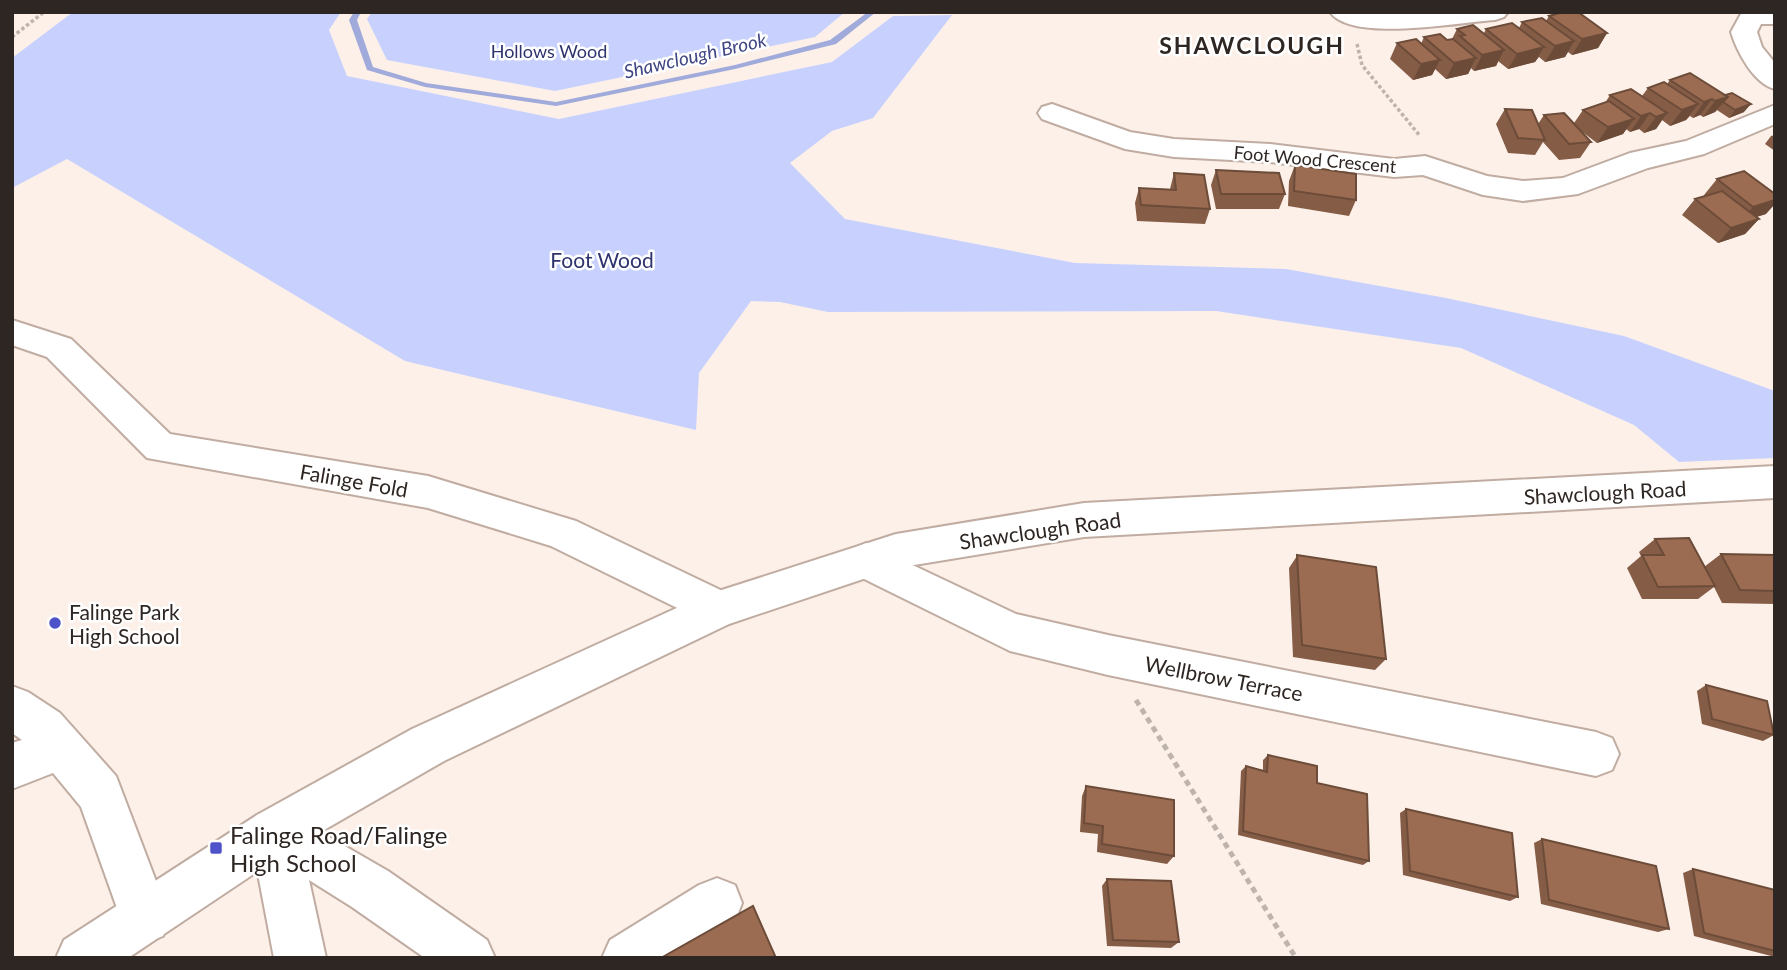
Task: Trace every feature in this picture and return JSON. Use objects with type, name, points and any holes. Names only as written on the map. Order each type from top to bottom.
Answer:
[{"type":"street","points":[[1353,23],[1404,23],[1454,14],[1494,12]]},
{"type":"street","points":[[1757,15],[1744,32],[1749,48],[1775,81]]},
{"type":"street","name":"Foot Wood Crescent","points":[[1052,113],[1125,140],[1174,148],[1270,153],[1394,168],[1426,155],[1497,187],[1523,191],[1567,187],[1640,160],[1693,148],[1775,113]]},
{"type":"street","name":"Falinge Fold","points":[[12,332],[59,348],[160,447],[428,492],[562,533],[718,609]]},
{"type":"street","name":"Shawclough Road","points":[[82,958],[274,832],[428,745],[718,609],[896,551],[1084,520],[1775,482]]},
{"type":"street","name":"Wellbrow Terrace","points":[[866,561],[1010,632],[1108,655],[1596,754]]},
{"type":"street","points":[[12,707],[44,728],[99,793],[145,918]]},
{"type":"street","points":[[12,766],[61,748]]},
{"type":"street","points":[[274,832],[300,958]]},
{"type":"street","points":[[274,832],[370,888],[469,958]]},
{"type":"street","points":[[628,958],[717,903]]},
{"type":"path","points":[[12,37],[44,12]]},
{"type":"path","points":[[1353,23],[1362,65],[1426,155]]},
{"type":"path","points":[[1108,655],[1296,958]]},
{"type":"green space","name":"Foot Wood","points":[[73,12],[341,12],[329,30],[347,76],[559,119],[832,62],[893,16],[952,15],[873,118],[832,131],[790,163],[845,219],[1075,263],[1286,269],[1446,298],[1624,336],[1775,391],[1775,458],[1679,462],[1634,425],[1461,348],[1216,311],[828,312],[780,302],[751,301],[699,373],[696,430],[405,361],[67,159],[12,188],[12,58]]},
{"type":"green space","name":"Hollows Wood","points":[[372,12],[845,12],[815,37],[555,91],[387,60],[367,19]]},
{"type":"building","points":[[1578,12],[1607,33],[1582,39],[1549,16]]},
{"type":"building","points":[[1542,18],[1574,41],[1555,46],[1522,22]]},
{"type":"building","points":[[1512,23],[1544,47],[1517,54],[1486,29]]},
{"type":"building","points":[[1473,25],[1504,50],[1482,55],[1460,36],[1465,35],[1457,29]]},
{"type":"building","points":[[1440,34],[1447,40],[1453,39],[1476,58],[1454,63],[1424,37]]},
{"type":"building","points":[[1416,39],[1440,60],[1421,64],[1397,43]]},
{"type":"building","points":[[1690,73],[1728,97],[1704,102],[1670,80]]},
{"type":"building","points":[[1664,82],[1698,104],[1682,110],[1648,88]]},
{"type":"building","points":[[1631,89],[1667,113],[1656,117],[1650,113],[1641,116],[1610,95]]},
{"type":"building","points":[[1732,93],[1751,104],[1735,110],[1723,102],[1728,97],[1725,95]]},
{"type":"building","points":[[1609,101],[1634,119],[1608,127],[1583,110]]},
{"type":"building","points":[[1505,109],[1532,110],[1545,140],[1518,138]]},
{"type":"building","points":[[1564,113],[1591,142],[1569,144],[1544,115]]},
{"type":"building","points":[[1295,165],[1356,174],[1356,200],[1294,191]]},
{"type":"building","points":[[1216,170],[1279,173],[1285,194],[1221,194]]},
{"type":"building","points":[[1744,171],[1775,194],[1775,200],[1753,207],[1717,179]]},
{"type":"building","points":[[1174,173],[1204,175],[1210,209],[1141,205],[1139,188],[1176,190]]},
{"type":"building","points":[[1722,191],[1759,219],[1731,228],[1695,199]]},
{"type":"building","points":[[1689,538],[1715,586],[1658,587],[1642,555],[1664,555],[1655,539]]},
{"type":"building","points":[[1721,554],[1775,555],[1775,591],[1740,590]]},
{"type":"building","points":[[1297,555],[1376,567],[1386,659],[1302,645]]},
{"type":"building","points":[[1706,685],[1767,701],[1774,735],[1712,719]]},
{"type":"building","points":[[1268,755],[1317,766],[1317,783],[1367,794],[1369,861],[1243,831],[1246,766],[1267,772]]},
{"type":"building","points":[[1086,786],[1174,800],[1174,856],[1102,844],[1103,826],[1084,823]]},
{"type":"building","points":[[1406,809],[1512,833],[1518,897],[1410,871]]},
{"type":"building","points":[[1542,839],[1656,866],[1669,929],[1549,900]]},
{"type":"building","points":[[1693,869],[1775,890],[1775,951],[1704,933]]},
{"type":"building","points":[[1107,879],[1171,881],[1179,942],[1113,940]]},
{"type":"building","points":[[753,906],[776,958],[661,958]]},
{"type":"waterway","name":"Shawclough Brook","points":[[358,12],[353,20],[370,68],[425,85],[556,104],[735,67],[833,42],[873,12]]},
{"type":"place","name":"Falinge Park High School","points":[[55,623]]},
{"type":"place","name":"Falinge Road/Falinge High School","points":[[216,848]]},
{"type":"district","name":"SHAWCLOUGH","points":[[1252,45]]}]
